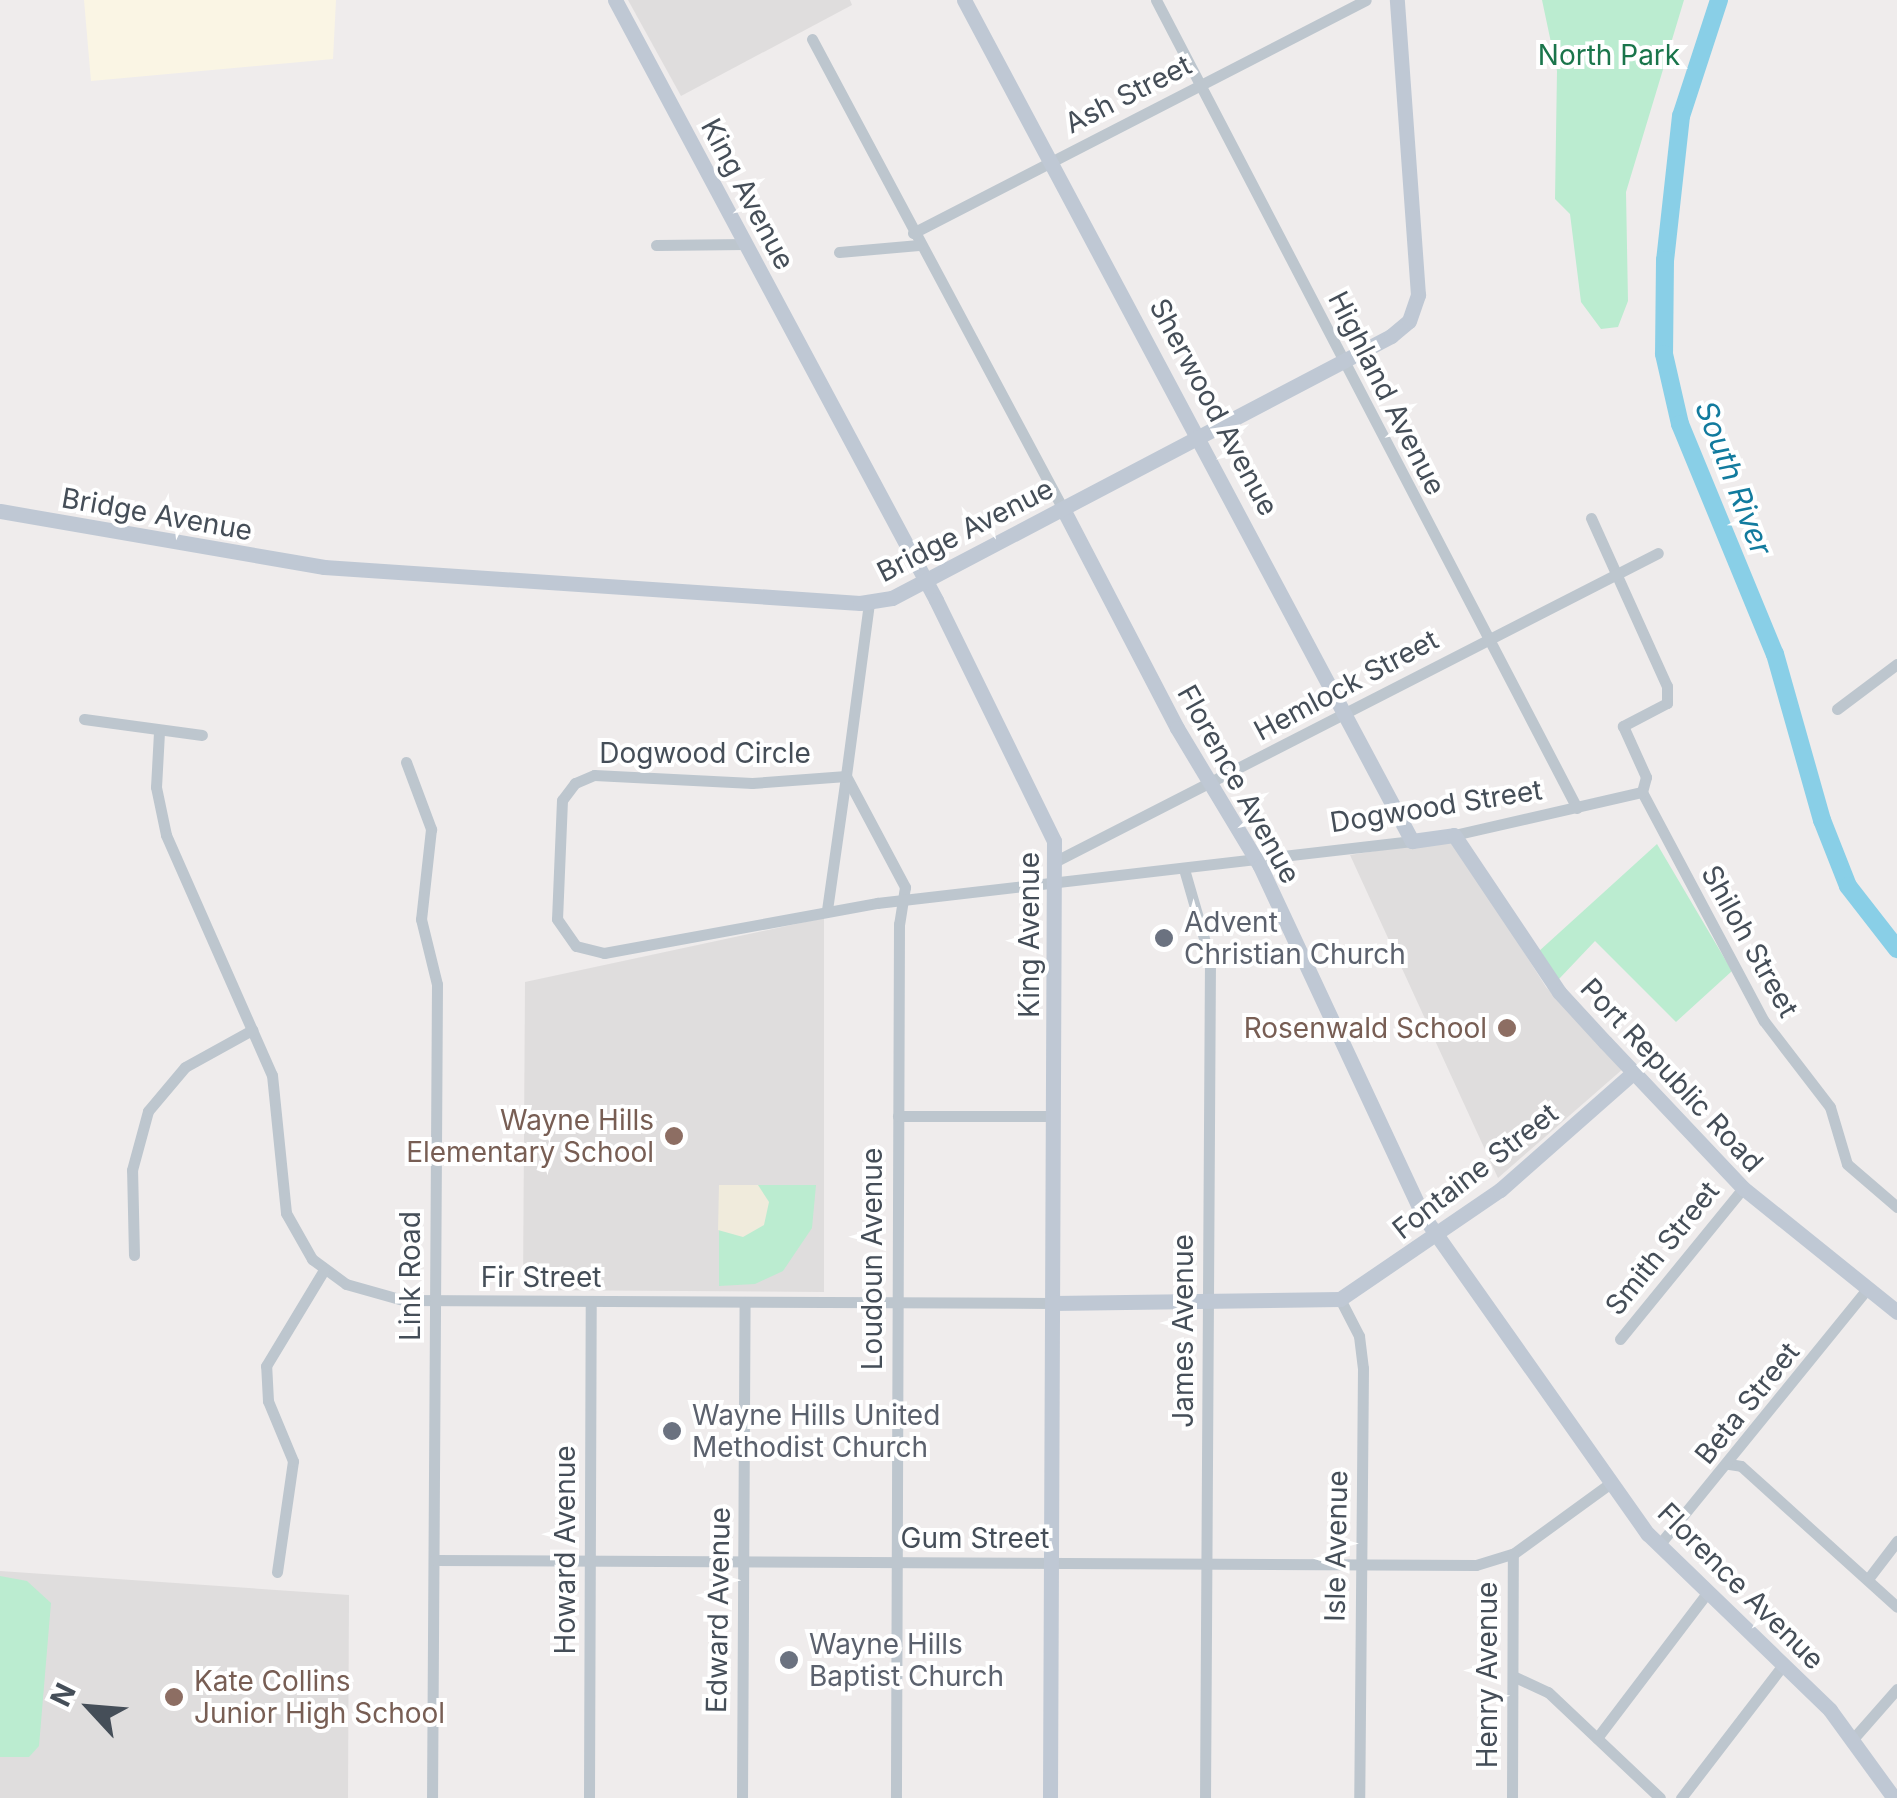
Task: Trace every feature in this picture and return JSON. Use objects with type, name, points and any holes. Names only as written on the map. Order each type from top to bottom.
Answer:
[{"type":"street","name":"King Avenue","points":[[615,0],[1044,811],[1056,861],[1050,1798]]},
{"type":"street","name":"Sherwood Avenue","points":[[964,0],[1054,160],[1412,841]]},
{"type":"street","name":"Highland Avenue","points":[[1156,0],[1577,808]]},
{"type":"street","name":"Ash Street","points":[[839,252],[916,239],[1335,6],[1366,0]]},
{"type":"street","name":"Bridge Avenue","points":[[0,511],[314,566],[869,603],[926,582],[1400,330],[1418,295],[1397,0]]},
{"type":"street","name":"Florence Avenue","points":[[812,38],[1211,786],[1255,859],[1414,1201],[1658,1545],[1783,1665],[1852,1740],[1894,1798]]},
{"type":"street","points":[[656,245],[746,244]]},
{"type":"street","points":[[1592,518],[1613,571]]},
{"type":"street","name":"Hemlock Street","points":[[1056,861],[1211,786],[1613,571],[1658,553]]},
{"type":"street","name":"Shiloh Street","points":[[1613,571],[1668,694],[1667,703],[1623,726],[1646,777],[1642,792],[1764,1021],[1830,1107],[1847,1164],[1897,1207]]},
{"type":"street","points":[[827,910],[869,603]]},
{"type":"street","points":[[1837,709],[1897,664]]},
{"type":"street","points":[[84,719],[202,735]]},
{"type":"street","name":"Fir Street","points":[[158,732],[156,788],[166,835],[277,1094],[286,1213],[303,1247],[324,1270],[364,1293],[435,1300],[591,1302],[1208,1304],[1340,1300]]},
{"type":"street","name":"Link Road","points":[[406,762],[432,843],[422,920],[436,984],[432,1798]]},
{"type":"street","name":"Dogwood Circle","points":[[827,910],[604,953],[582,949],[563,931],[556,910],[558,810],[575,783],[594,775],[752,783],[846,776]]},
{"type":"street","name":"Loudoun Avenue","points":[[846,776],[902,872],[896,1798]]},
{"type":"street","points":[[1577,808],[1642,792]]},
{"type":"street","name":"Dogwood Street","points":[[827,910],[1412,841],[1577,808]]},
{"type":"street","name":"Port Republic Road","points":[[1454,834],[1559,992],[1743,1188],[1897,1312]]},
{"type":"street","name":"James Avenue","points":[[1184,868],[1210,959],[1206,1798]]},
{"type":"street","points":[[134,1255],[132,1170],[148,1111],[185,1066],[252,1030]]},
{"type":"street","name":"Fontaine Street","points":[[1340,1300],[1500,1190],[1634,1072]]},
{"type":"street","points":[[898,1116],[1054,1116]]},
{"type":"street","name":"Smith Street","points":[[1620,1339],[1743,1188]]},
{"type":"street","points":[[278,1572],[293,1462],[268,1401],[266,1366],[324,1270]]},
{"type":"street","name":"Beta Street","points":[[1658,1545],[1729,1464],[1868,1288]]},
{"type":"street","name":"Isle Avenue","points":[[1340,1300],[1362,1351],[1359,1798]]},
{"type":"street","name":"Howard Avenue","points":[[588,1798],[591,1302]]},
{"type":"street","name":"Edward Avenue","points":[[742,1798],[745,1302]]},
{"type":"street","points":[[1729,1464],[1741,1466],[1897,1606]]},
{"type":"street","name":"Henry Avenue","points":[[1512,1798],[1513,1554],[1612,1482]]},
{"type":"street","points":[[1868,1579],[1897,1541]]},
{"type":"street","name":"Gum Street","points":[[434,1560],[1476,1565],[1513,1554]]},
{"type":"street","points":[[1597,1738],[1707,1593]]},
{"type":"street","points":[[1681,1798],[1783,1665]]},
{"type":"street","points":[[1513,1676],[1548,1692],[1660,1798]]},
{"type":"street","points":[[1852,1740],[1897,1689]]},
{"type":"shaded area","points":[[84,0],[336,0],[333,59],[91,81]]},
{"type":"shaded area","points":[[628,0],[850,0],[852,5],[681,96]]},
{"type":"shaded area","name":"Rosenwald School","points":[[1452,839],[1546,987],[1624,1068],[1498,1178],[1350,855]]},
{"type":"shaded area","name":"Wayne Hills Elementary School","points":[[824,918],[824,1292],[523,1290],[525,982]]},
{"type":"shaded area","name":"Kate Collins Junior High School","points":[[0,1571],[349,1595],[348,1798],[0,1798]]},
{"type":"green space","name":"North Park","points":[[1542,0],[1684,0],[1626,192],[1628,301],[1618,327],[1601,329],[1581,302],[1570,214],[1555,199],[1557,71]]},
{"type":"green space","points":[[1657,844],[1732,971],[1676,1022],[1595,941],[1559,979],[1538,952]]},
{"type":"green space","points":[[719,1185],[816,1185],[812,1228],[783,1271],[755,1284],[719,1286]]},
{"type":"green space","points":[[0,1576],[27,1581],[51,1603],[39,1746],[29,1757],[0,1757]]},
{"type":"sand","points":[[719,1185],[758,1185],[769,1202],[764,1225],[743,1237],[718,1230]]},
{"type":"waterway","name":"South River","points":[[1719,0],[1681,116],[1665,260],[1664,354],[1680,424],[1775,654],[1822,820],[1848,886],[1897,949]]},
{"type":"place","name":"Advent Christian Church","points":[[1164,938]]},
{"type":"place","name":"Rosenwald School","points":[[1507,1028]]},
{"type":"place","name":"Wayne Hills Elementary School","points":[[674,1136]]},
{"type":"place","name":"Wayne Hills United Methodist Church","points":[[672,1431]]},
{"type":"place","name":"Wayne Hills Baptist Church","points":[[789,1660]]},
{"type":"place","name":"Kate Collins Junior High School","points":[[174,1697]]}]
